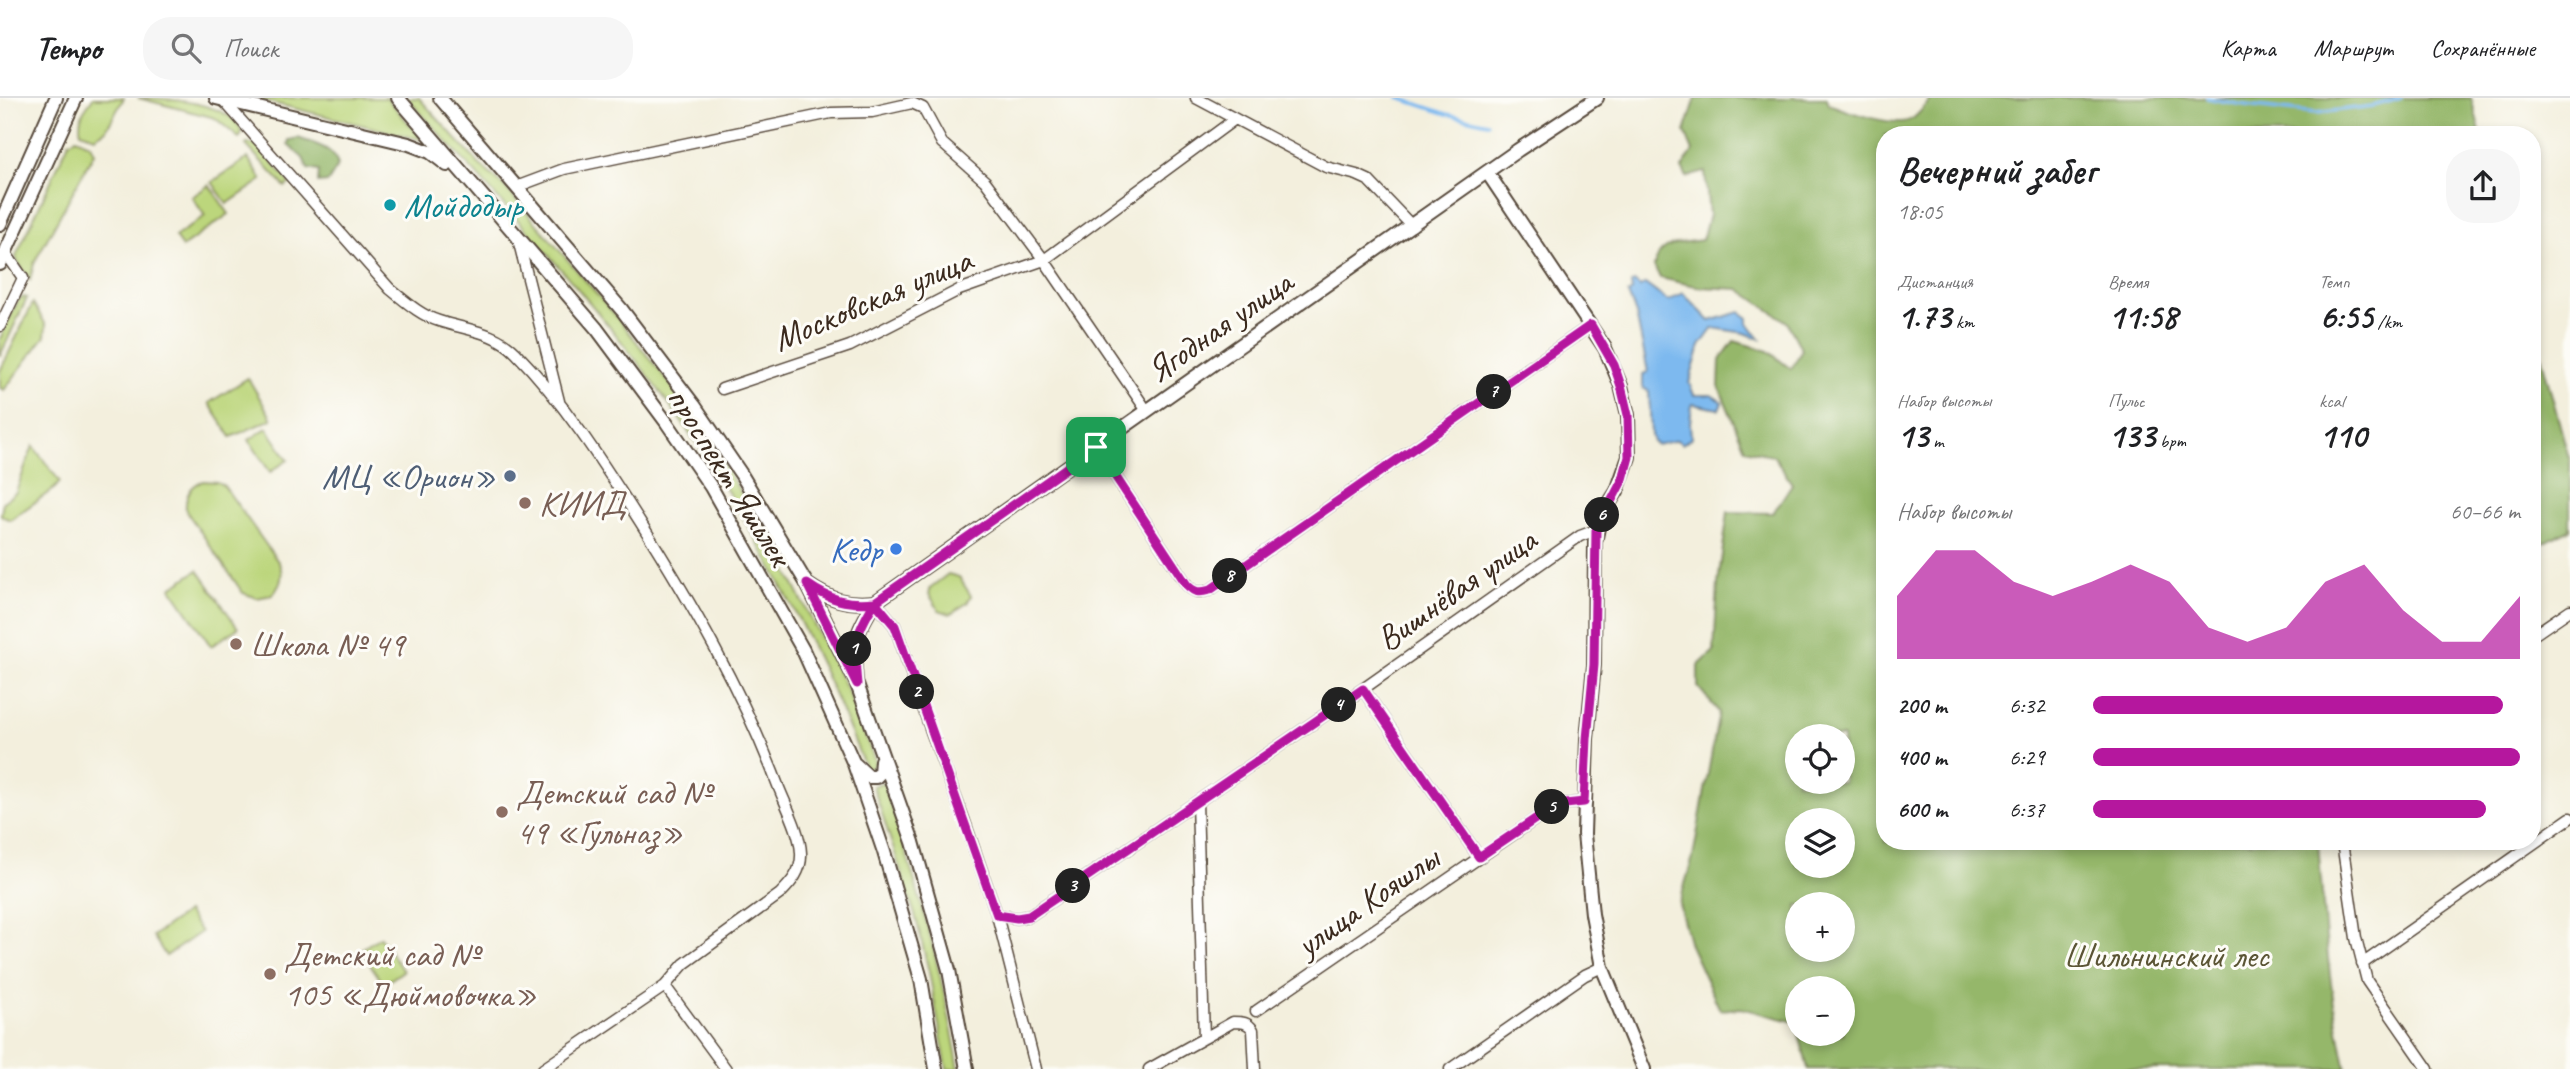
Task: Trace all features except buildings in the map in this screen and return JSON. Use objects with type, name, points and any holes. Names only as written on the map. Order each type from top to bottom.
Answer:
[{"type":"main road","points":[[0,224],[56,98]]},
{"type":"main road","points":[[3,258],[76,98]]},
{"type":"main road","points":[[68,117],[84,98]]},
{"type":"main road","name":"проспект Яшьлек","points":[[398,98],[597,329],[710,487],[803,650],[854,764],[884,852],[921,979],[936,1069]]},
{"type":"main road","name":"проспект Яшьлек","points":[[440,98],[622,310],[694,405],[741,474],[807,584],[857,684],[913,842],[949,970],[967,1069]]},
{"type":"main road","name":"Ягодная улица","points":[[875,602],[1487,172],[1597,98]]},
{"type":"main road","points":[[219,99],[409,144],[429,152],[467,180]]},
{"type":"main road","points":[[1487,172],[1591,325],[1618,375],[1628,415],[1629,457],[1623,479],[1596,530],[1594,665],[1587,739],[1585,846],[1602,967],[1644,1069]]},
{"type":"main road","points":[[807,584],[840,603],[875,602]]},
{"type":"main road","points":[[857,684],[853,652],[859,629],[875,602]]},
{"type":"main road","points":[[854,764],[869,777],[876,777],[880,773],[882,757]]},
{"type":"street","points":[[1196,98],[1326,167],[1368,180],[1412,226]]},
{"type":"street","points":[[219,99],[390,289],[420,312],[437,321],[486,333],[505,343],[560,404],[604,465],[682,588],[745,706],[798,838],[800,865],[790,884],[780,894],[684,964],[665,986],[543,1069]]},
{"type":"street","points":[[516,187],[564,169],[831,113],[872,113],[911,101],[923,108],[942,143],[985,181],[1044,260],[1147,411]]},
{"type":"street","name":"Московская улица","points":[[722,389],[850,346],[959,290],[1044,260],[1235,119]]},
{"type":"street","points":[[518,236],[560,404]]},
{"type":"street","points":[[0,326],[23,278],[3,258]]},
{"type":"street","points":[[1096,447],[1187,585],[1194,592],[1201,593],[1210,590],[1591,325]]},
{"type":"street","name":"Вишнёвая улица","points":[[997,915],[1017,918],[1029,916],[1363,689],[1580,536],[1596,530]]},
{"type":"street","points":[[875,602],[895,626],[997,915],[1036,1069]]},
{"type":"street","points":[[2541,630],[2570,610]]},
{"type":"street","points":[[1363,689],[1479,857]]},
{"type":"street","points":[[1197,802],[1204,1038]]},
{"type":"street","name":"улица Кояшлы","points":[[1256,1012],[1556,805],[1584,802]]},
{"type":"street","points":[[2541,838],[2570,818]]},
{"type":"street","points":[[2343,850],[2356,938],[2367,981],[2428,1069]]},
{"type":"street","points":[[2362,964],[2524,850]]},
{"type":"street","points":[[1450,1069],[1585,975],[1602,967]]},
{"type":"street","points":[[665,986],[726,1069]]},
{"type":"street","points":[[1149,1069],[1233,1022],[1242,1022],[1250,1025],[1253,1030],[1255,1069]]},
{"type":"green space","points":[[93,98],[124,98],[106,130],[95,137],[81,132],[80,127],[82,113]]},
{"type":"green space","points":[[138,98],[181,101],[213,109],[237,123],[242,134],[239,138],[215,118]]},
{"type":"green space","points":[[252,98],[387,98],[423,140]]},
{"type":"green space","points":[[407,98],[419,98],[479,164],[505,187],[615,315],[679,395],[786,569],[847,690],[875,761],[874,766],[869,769],[865,767],[802,625],[753,534],[669,404],[576,286]]},
{"type":"green space","name":"Шильнинский лес","points":[[1696,98],[1827,98],[1829,104],[1847,111],[1871,118],[1905,122],[1912,119],[1928,103],[1929,98],[2471,98],[2479,126],[1876,126],[1876,850],[2319,850],[2331,985],[2346,1069],[1808,1069],[1802,1046],[1855,1046],[1855,976],[1785,976],[1785,1019],[1741,1008],[1720,1010],[1690,945],[1679,904],[1693,857],[1719,712],[1698,687],[1698,666],[1714,651],[1718,583],[1728,512],[1773,513],[1792,484],[1774,456],[1745,449],[1719,387],[1720,360],[1734,341],[1768,351],[1791,369],[1802,350],[1787,322],[1739,289],[1700,287],[1660,278],[1654,266],[1661,252],[1672,245],[1702,240],[1709,215],[1705,172],[1687,177],[1682,168],[1693,151],[1685,132]]},
{"type":"green space","points":[[76,138],[90,144],[94,153],[34,263],[30,280],[16,256],[69,142]]},
{"type":"green space","points":[[298,138],[323,147],[333,154],[338,166],[328,182],[318,183],[319,171],[308,169],[303,158],[288,145],[289,140]]},
{"type":"green space","points":[[248,143],[258,146],[290,183],[285,187],[246,145]]},
{"type":"green space","points":[[248,158],[262,180],[227,204],[212,182]]},
{"type":"green space","points":[[209,185],[229,214],[182,247],[175,237],[205,216],[192,197]]},
{"type":"green space","points":[[27,298],[0,356],[0,339],[19,299]]},
{"type":"green space","points":[[33,303],[46,325],[45,336],[4,390],[0,388],[0,371]]},
{"type":"green space","points":[[2541,356],[2570,462],[2570,529],[2541,544]]},
{"type":"green space","points":[[248,378],[272,419],[231,437],[209,403]]},
{"type":"green space","points":[[267,428],[288,460],[270,472],[249,440]]},
{"type":"green space","points":[[33,446],[60,482],[10,520],[1,515],[3,502],[16,492]]},
{"type":"green space","points":[[203,481],[217,482],[224,486],[279,563],[281,580],[272,595],[257,598],[243,593],[186,511],[189,493]]},
{"type":"green space","points":[[198,570],[238,628],[211,646],[171,588]]},
{"type":"green space","points":[[948,574],[959,577],[971,596],[967,603],[950,614],[939,610],[929,594],[931,587]]},
{"type":"green space","points":[[883,782],[927,924],[945,995],[959,1069],[947,1069],[916,918],[873,786]]},
{"type":"green space","points":[[187,912],[201,932],[166,956],[153,936]]},
{"type":"green space","points":[[380,937],[403,971],[384,984],[360,950]]},
{"type":"water","points":[[1634,282],[1640,287],[1645,284],[1668,301],[1683,293],[1710,321],[1740,312],[1748,318],[1748,323],[1760,339],[1745,333],[1713,328],[1700,346],[1689,383],[1694,395],[1711,395],[1722,402],[1719,409],[1692,404],[1691,438],[1682,444],[1677,440],[1657,445],[1653,442],[1649,391],[1643,388],[1643,374],[1648,372],[1636,314],[1628,294],[1632,291],[1631,284]]},
{"type":"waterway","points":[[1399,98],[1447,114],[1488,123]]},
{"type":"waterway","points":[[2207,98],[2316,113],[2373,106],[2401,98]]},
{"type":"place","name":"Мойдодыр","points":[[390,205]]},
{"type":"place","name":"МЦ «Орион»","points":[[510,476]]},
{"type":"place","name":"КИИД","points":[[525,503]]},
{"type":"place","name":"Кедр","points":[[896,549]]},
{"type":"place","name":"Школа № 49","points":[[236,644]]},
{"type":"place","name":"Детский сад № 49 «Гульназ»","points":[[502,812]]},
{"type":"place","name":"Детский сад № 105 «Дюймовочка»","points":[[270,974]]},
{"type":"route","points":[[1096,447],[875,602],[859,629],[853,652],[857,684],[807,584],[840,603],[875,602],[895,626],[997,915],[1007,918],[1029,916],[1363,689],[1479,857],[1556,805],[1584,802],[1594,665],[1596,530],[1623,479],[1629,457],[1628,415],[1621,386],[1614,365],[1591,325],[1210,590],[1201,593],[1194,592],[1187,585],[1096,447]]}]
